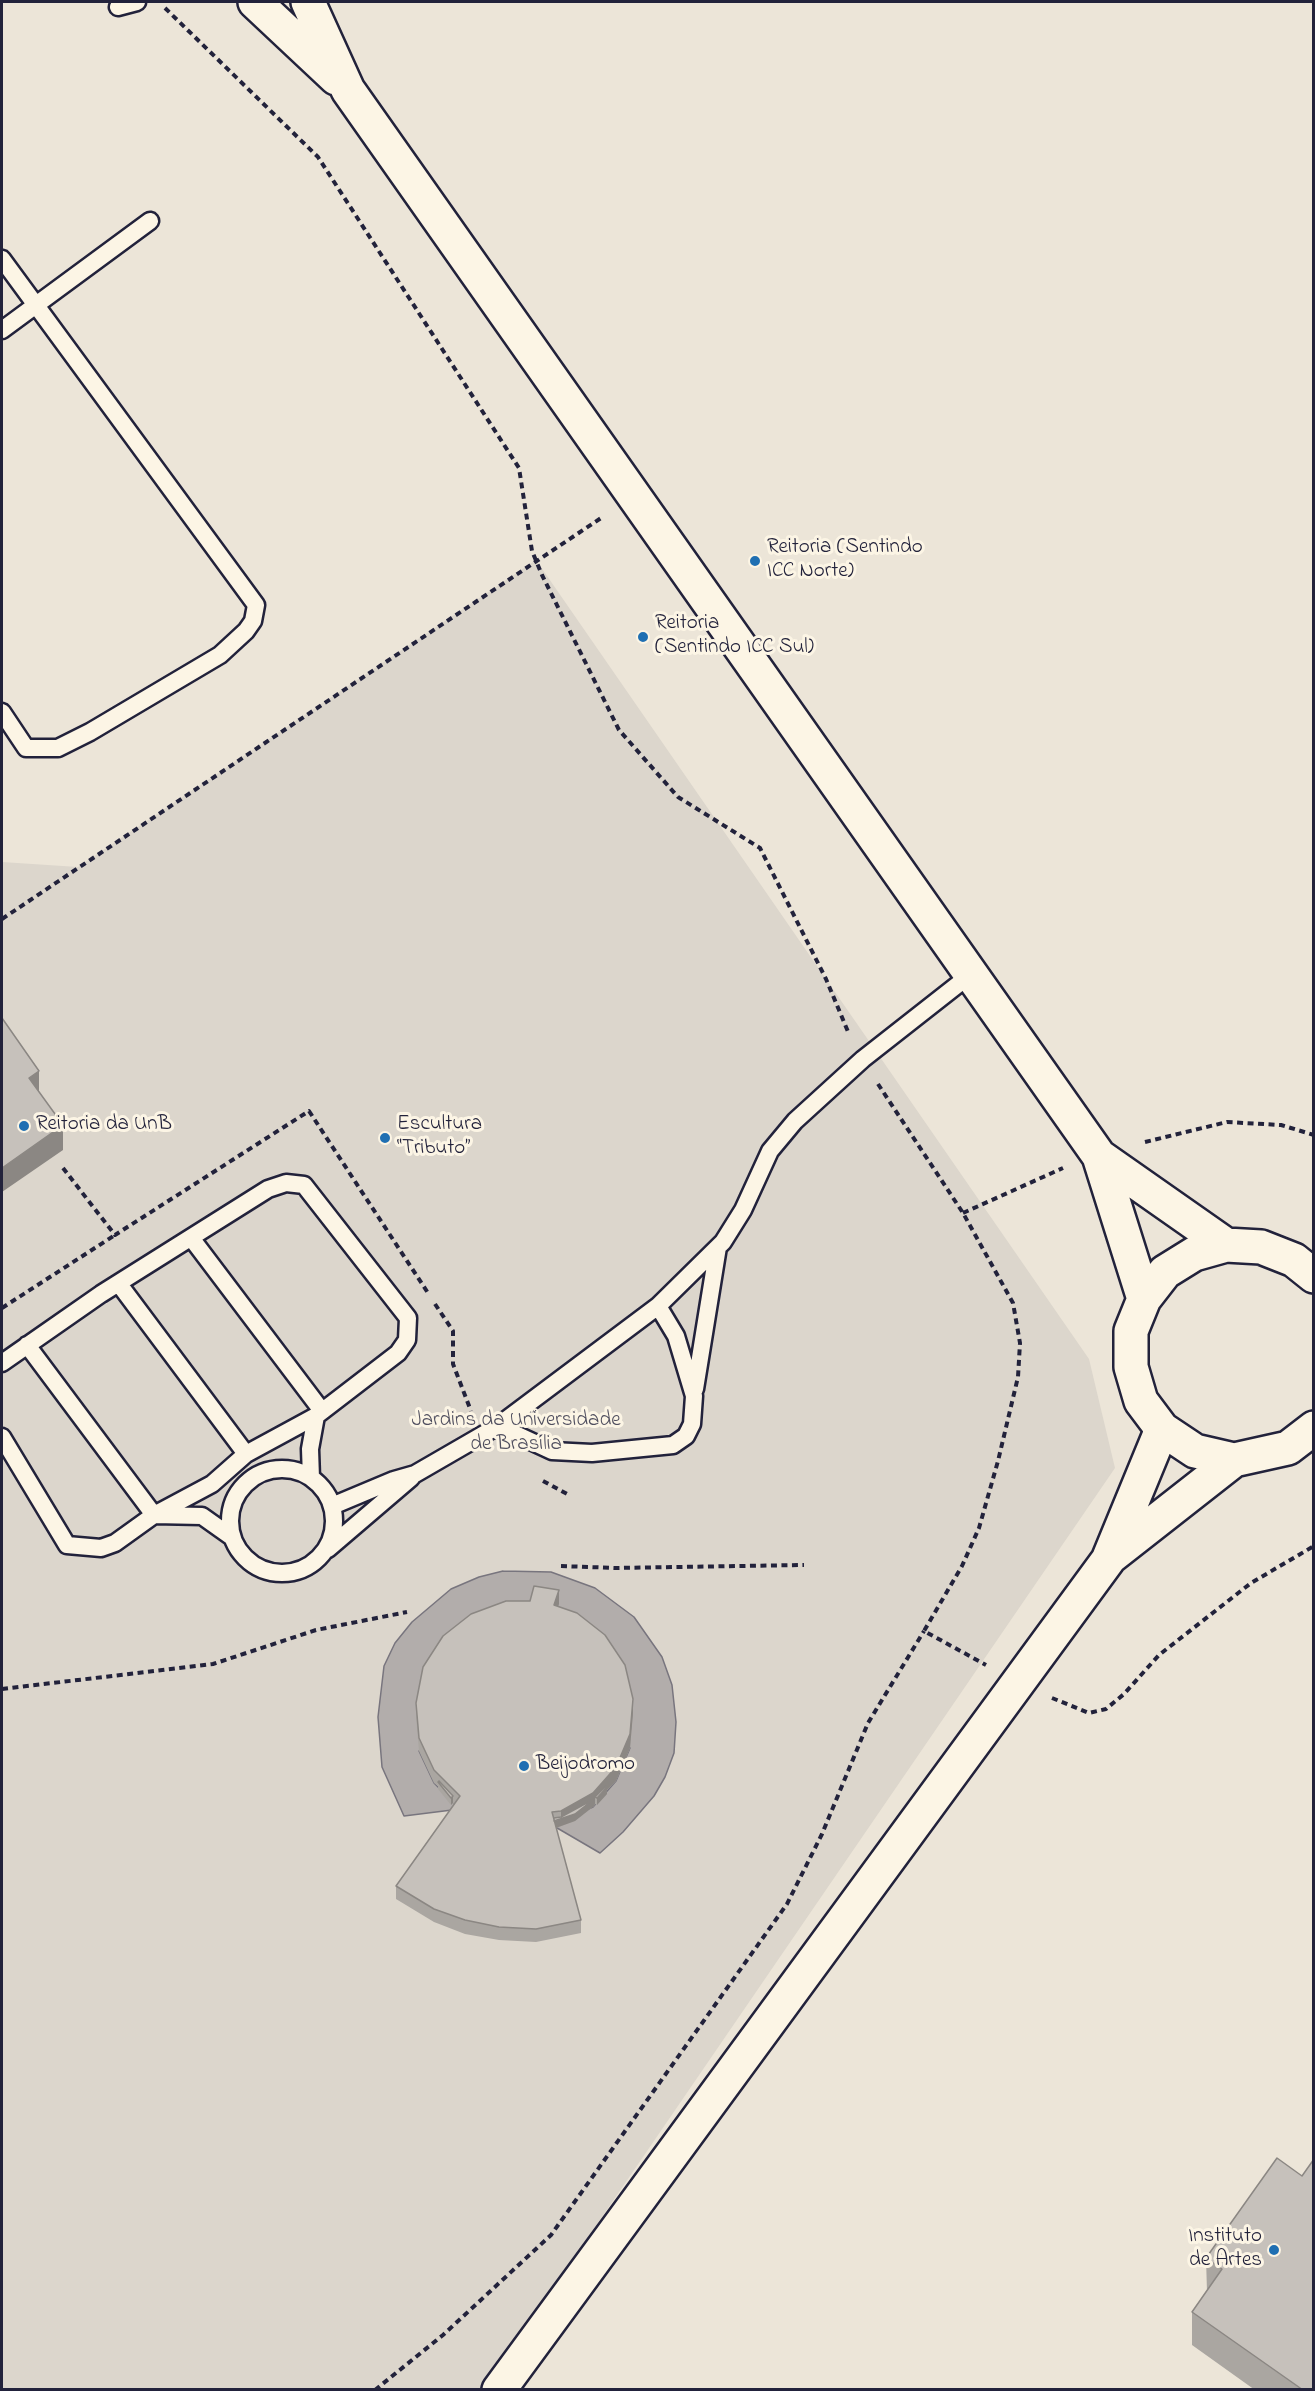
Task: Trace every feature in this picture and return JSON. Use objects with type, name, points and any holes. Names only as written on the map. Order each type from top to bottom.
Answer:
[{"type":"street","points":[[255,2],[348,90]]},
{"type":"street","points":[[308,2],[348,90],[1099,1156],[1144,1299]]},
{"type":"street","points":[[1099,1156],[1226,1245]]},
{"type":"street","points":[[1314,1276],[1294,1260],[1261,1247],[1226,1245],[1194,1254],[1165,1272],[1144,1299],[1131,1331],[1131,1367],[1142,1401],[1162,1429],[1196,1451],[1234,1460],[1288,1448],[1314,1428]]},
{"type":"street","points":[[499,2390],[1108,1560],[1162,1429]]},
{"type":"street","points":[[1108,1560],[1234,1460]]},
{"type":"lane","points":[[123,2],[118,7],[137,2]]},
{"type":"lane","points":[[2,330],[38,306],[150,221]]},
{"type":"lane","points":[[2,259],[256,605],[253,621],[246,631],[220,655],[90,732],[58,748],[26,748],[2,712]]},
{"type":"lane","points":[[332,1506],[415,1474],[498,1426],[658,1306],[718,1247],[743,1210],[770,1151],[795,1121],[863,1059],[970,975]]},
{"type":"lane","points":[[2,1363],[118,1284],[268,1189],[286,1183],[304,1185],[408,1318],[407,1340],[398,1353],[319,1413],[246,1454],[212,1484],[154,1515],[115,1543],[101,1548],[67,1545],[2,1437]]},
{"type":"lane","points":[[192,1239],[319,1413]]},
{"type":"lane","points":[[498,1426],[552,1450],[592,1453],[673,1445],[686,1436],[692,1424],[694,1396],[718,1247]]},
{"type":"lane","points":[[118,1284],[246,1454]]},
{"type":"lane","points":[[658,1306],[675,1336],[694,1396]]},
{"type":"lane","points":[[27,1345],[154,1515]]},
{"type":"lane","points":[[311,1478],[310,1449],[319,1413]]},
{"type":"lane","points":[[316,1560],[332,1536],[332,1506],[328,1495],[311,1478],[296,1471],[280,1469],[264,1472],[250,1480],[238,1491],[232,1506],[230,1522],[233,1538],[241,1552],[253,1564],[269,1570],[285,1572],[301,1569],[316,1560],[415,1474]]},
{"type":"lane","points":[[154,1515],[202,1516],[233,1538]]},
{"type":"path","points":[[164,7],[318,157],[519,468],[536,560],[619,730],[678,797],[760,848],[826,979],[851,1038]]},
{"type":"path","points":[[2,919],[608,514]]},
{"type":"path","points":[[375,2390],[443,2335],[550,2235],[787,1904],[822,1834],[868,1723],[962,1566],[980,1528],[1018,1377],[1020,1343],[1013,1303],[963,1213],[873,1076]]},
{"type":"path","points":[[1143,1142],[1227,1122],[1281,1125],[1314,1135]]},
{"type":"path","points":[[963,1213],[1065,1167]]},
{"type":"path","points":[[2,1308],[115,1235]]},
{"type":"path","points":[[924,1632],[1019,1683],[1089,1713],[1106,1709],[1124,1694],[1159,1655],[1251,1583],[1314,1546]]},
{"type":"path","points":[[561,1566],[616,1568],[804,1565]]},
{"type":"path","points":[[2,1689],[213,1664],[316,1630],[407,1612]]},
{"type":"shaded area","points":[[2,2],[1313,2],[1313,2389],[2,2389]]},
{"type":"shaded area","points":[[503,1571],[551,1572],[595,1588],[634,1617],[662,1657],[672,1685],[676,1722],[674,1753],[665,1777],[654,1796],[623,1832],[600,1853],[552,1825],[593,1807],[616,1781],[630,1748],[419,1751],[434,1783],[460,1809],[404,1816],[382,1767],[378,1717],[384,1666],[395,1643],[412,1622],[451,1589],[479,1577]]},
{"type":"green space","name":"Jardins da Universidade de Brasília","points":[[536,560],[1089,1359],[1115,1468],[484,2389],[2,2389],[2,862],[78,867]]},
{"type":"building","name":"Reitoria da UnB","points":[[2,1018],[39,1071],[29,1078],[63,1125],[2,1168]]},
{"type":"building","name":"Beijodromo","points":[[534,1586],[559,1590],[554,1605],[577,1613],[605,1635],[625,1665],[633,1699],[630,1734],[616,1767],[593,1793],[561,1811],[552,1812],[581,1920],[536,1929],[499,1927],[465,1920],[434,1909],[396,1886],[460,1796],[434,1770],[419,1738],[416,1703],[423,1667],[443,1636],[471,1614],[506,1601],[530,1601]]},
{"type":"building","points":[[438,1782],[453,1796],[451,1798]]},
{"type":"building","points":[[606,1786],[597,1798],[595,1797]]},
{"type":"building","points":[[594,1799],[575,1814],[554,1821],[554,1818],[561,1817]]},
{"type":"building","name":"Instituto de Artes","points":[[1277,2158],[1302,2176],[1314,2159],[1314,2390],[1303,2390],[1192,2312],[1222,2269],[1206,2258]]},
{"type":"place","name":"Reitoria (Sentindo ICC Norte)","points":[[755,561]]},
{"type":"place","name":"Reitoria (Sentindo ICC Sul)","points":[[643,637]]},
{"type":"place","name":"Reitoria da UnB","points":[[24,1126]]},
{"type":"place","name":"Escultura “Tributo”","points":[[385,1138]]},
{"type":"place","name":"Beijodromo","points":[[524,1766]]},
{"type":"place","name":"Instituto de Artes","points":[[1274,2250]]}]
